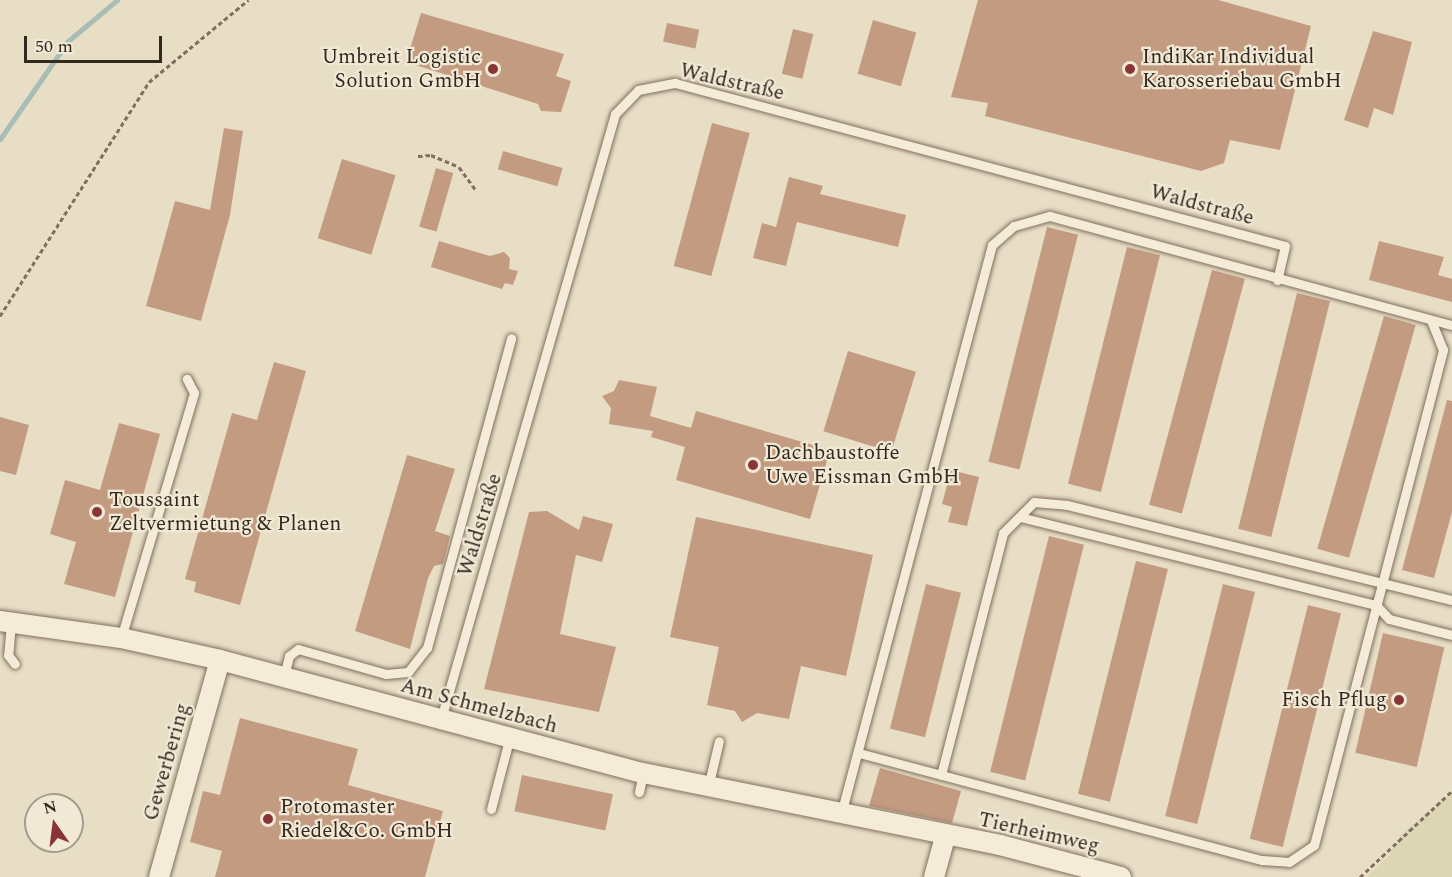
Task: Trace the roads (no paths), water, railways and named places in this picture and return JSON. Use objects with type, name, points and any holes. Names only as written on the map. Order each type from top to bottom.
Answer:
[{"type":"street","name":"Am Schmelzbach","points":[[6,622],[121,639],[284,676],[509,740],[641,783],[708,787],[945,837]]},
{"type":"street","name":"Gewerbering","points":[[159,877],[220,660]]},
{"type":"street","points":[[934,877],[945,837]]},
{"type":"street","name":"Tierheimweg","points":[[945,837],[1000,845],[1121,877]]},
{"type":"lane","name":"Waldstraße","points":[[440,721],[615,114],[638,90],[675,83],[1286,246],[1277,280]]},
{"type":"lane","points":[[841,814],[992,245],[1014,226],[1050,216],[1277,280],[1452,325]]},
{"type":"lane","points":[[859,753],[1262,860],[1289,862],[1314,845],[1443,350],[1431,320]]},
{"type":"lane","points":[[284,676],[289,656],[298,649],[386,674],[408,672],[427,648],[512,338]]},
{"type":"lane","points":[[121,639],[194,393],[188,379]]},
{"type":"lane","points":[[941,775],[1003,533],[1034,502],[1067,505],[1452,600]]},
{"type":"lane","points":[[1020,517],[1376,605],[1389,619],[1452,635]]},
{"type":"lane","points":[[6,622],[8,655],[15,664]]},
{"type":"lane","points":[[491,809],[509,740]]},
{"type":"lane","points":[[708,787],[719,741]]},
{"type":"waterway","points":[[0,139],[68,41],[117,0]]},
{"type":"place","name":"Umbreit Logistic Solution GmbH","points":[[493,69]]},
{"type":"place","name":"IndiKar Individual Karosseriebau GmbH","points":[[1130,69]]},
{"type":"place","name":"Dachbaustoffe Uwe Eissman GmbH","points":[[753,465]]},
{"type":"place","name":"Toussaint Zeltvermietung & Planen","points":[[97,512]]},
{"type":"place","name":"Fisch Pflug","points":[[1399,700]]},
{"type":"place","name":"Protomaster Riedel&Co. GmbH","points":[[268,819]]}]
